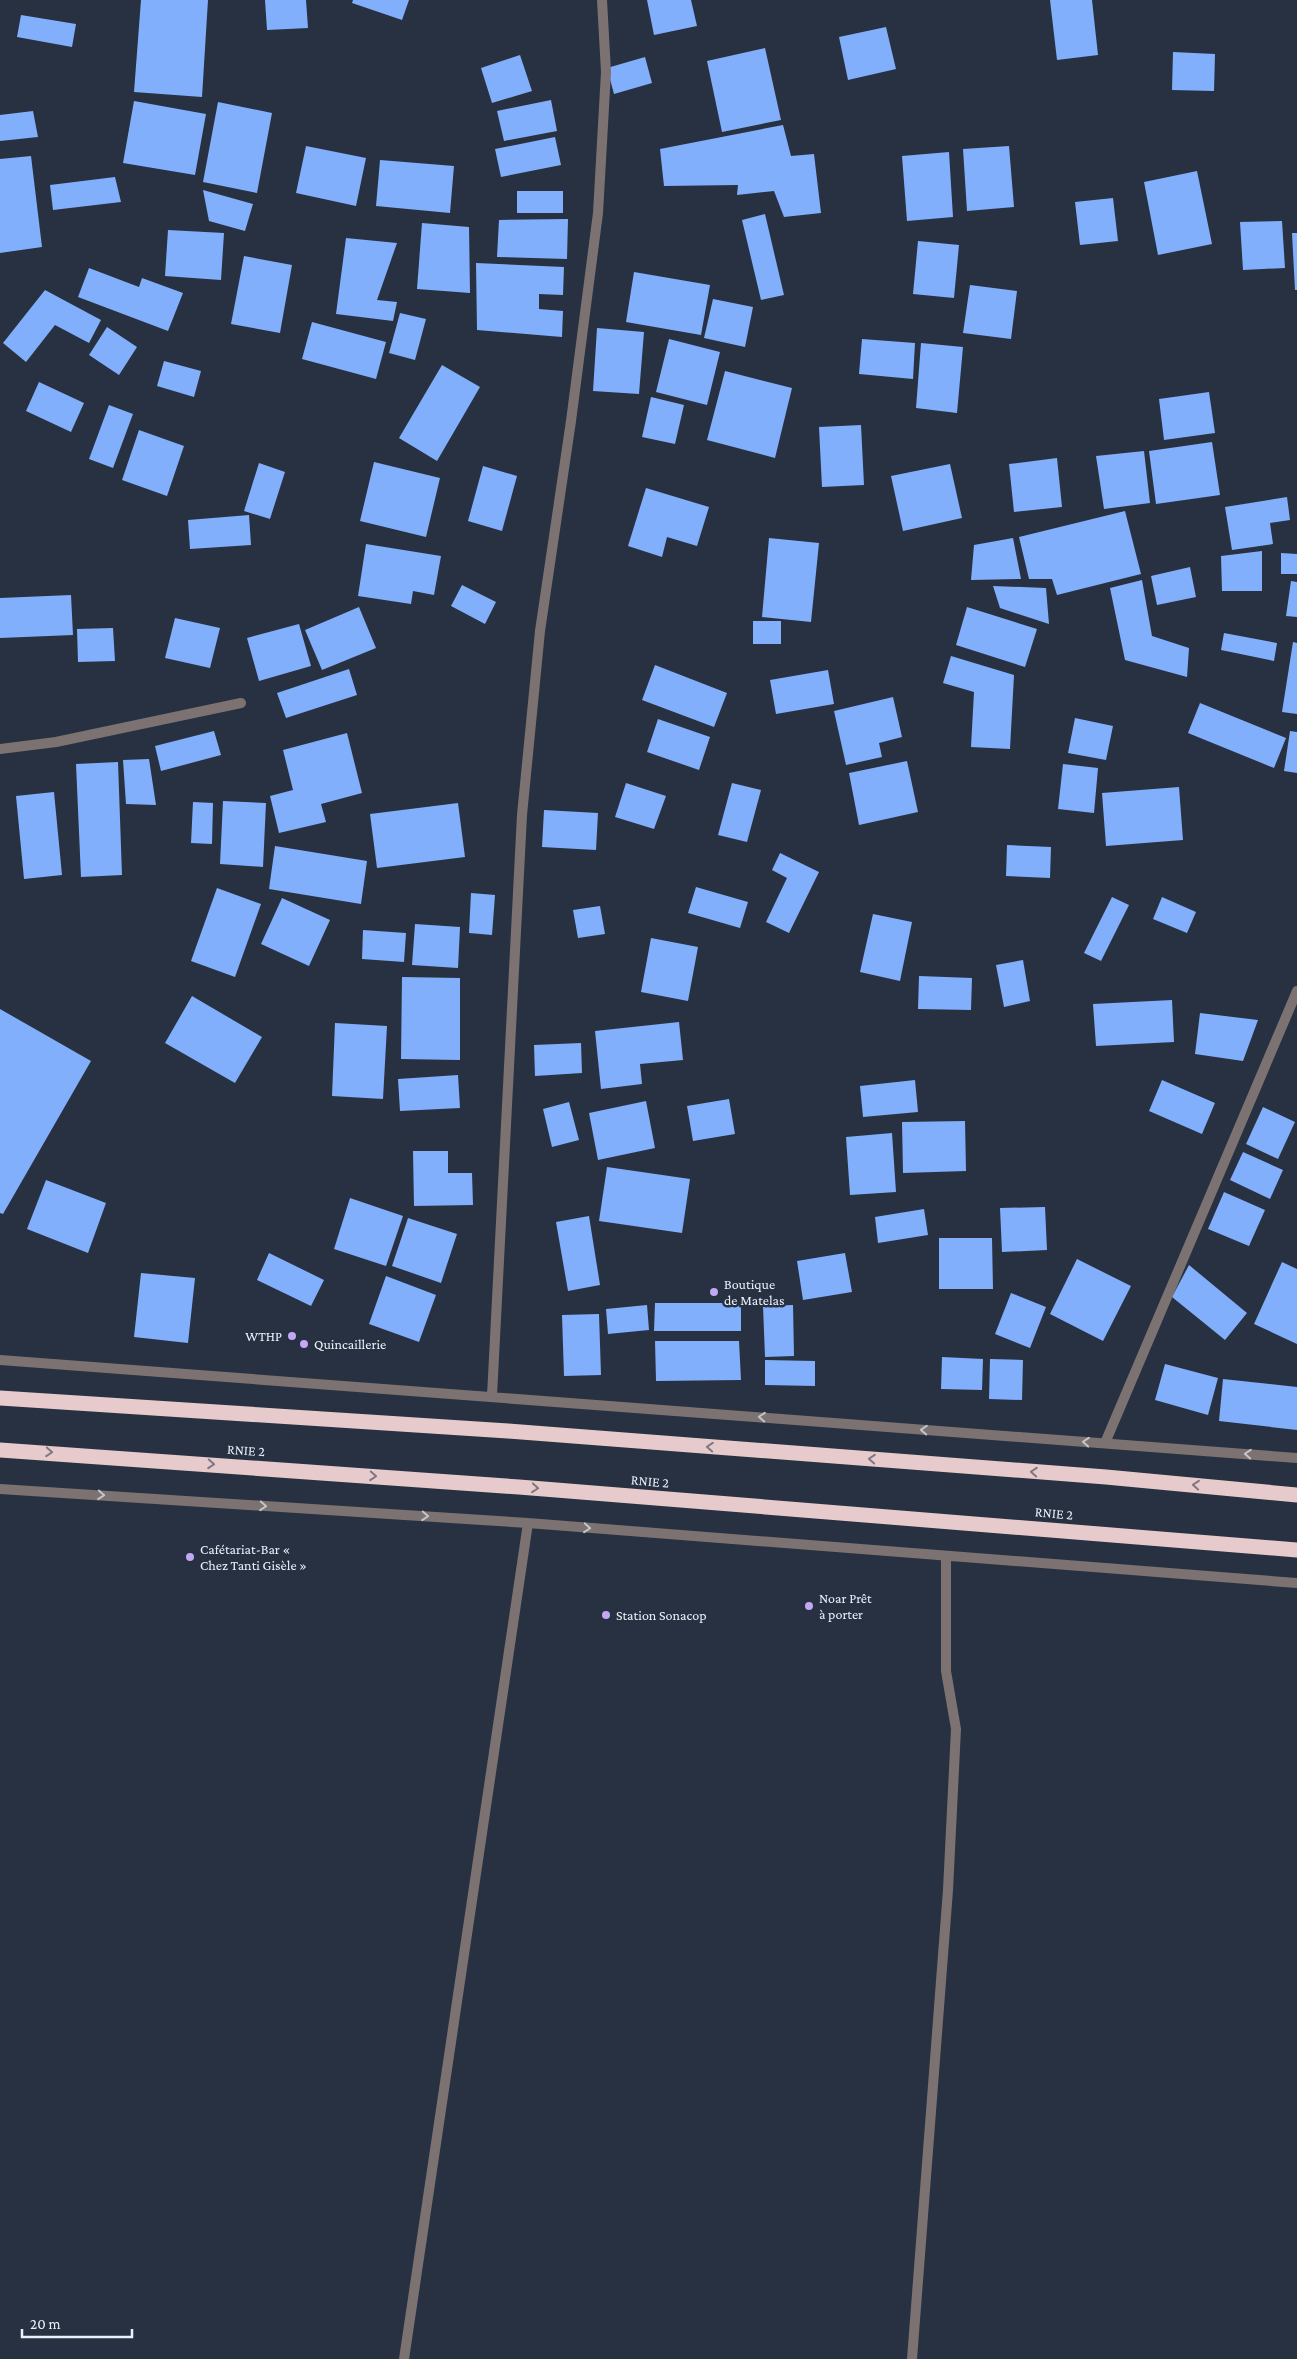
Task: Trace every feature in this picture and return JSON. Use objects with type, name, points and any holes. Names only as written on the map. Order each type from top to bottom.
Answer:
[{"type":"highway","points":[[0,1398],[508,1431],[1106,1477],[1297,1495]]},
{"type":"highway","name":"RNIE 2","points":[[0,1450],[539,1488],[1297,1550]]},
{"type":"street","points":[[492,1396],[522,815],[540,631],[572,421],[598,213],[606,72],[602,0]]},
{"type":"street","points":[[0,748],[56,742],[241,702]]},
{"type":"street","points":[[1105,1444],[1297,991]]},
{"type":"street","points":[[0,1360],[1297,1458]]},
{"type":"street","points":[[0,1489],[528,1523],[1297,1583]]},
{"type":"street","points":[[404,2359],[528,1523]]},
{"type":"street","points":[[912,2359],[948,1890],[956,1729],[946,1670],[946,1556]]},
{"type":"building","points":[[141,0],[208,0],[202,97],[134,92]]},
{"type":"building","points":[[265,0],[306,0],[308,28],[267,30]]},
{"type":"building","points":[[353,0],[409,0],[402,20],[352,3]]},
{"type":"building","points":[[647,0],[691,0],[697,26],[654,35]]},
{"type":"building","points":[[1050,0],[1092,0],[1098,55],[1057,60]]},
{"type":"building","points":[[21,15],[76,24],[72,47],[17,37]]},
{"type":"building","points":[[886,27],[896,69],[848,80],[839,37]]},
{"type":"building","points":[[765,48],[781,120],[722,132],[707,61]]},
{"type":"building","points":[[1173,52],[1215,54],[1214,91],[1172,90]]},
{"type":"building","points":[[520,55],[532,91],[492,103],[481,68]]},
{"type":"building","points":[[645,57],[652,83],[614,94],[607,68]]},
{"type":"building","points":[[551,100],[557,131],[504,141],[497,111]]},
{"type":"building","points":[[134,101],[206,114],[195,175],[123,163]]},
{"type":"building","points":[[218,102],[272,113],[257,193],[203,182]]},
{"type":"building","points":[[33,111],[38,137],[0,141],[0,115]]},
{"type":"building","points":[[783,125],[791,156],[814,154],[821,213],[784,217],[774,191],[737,195],[738,185],[664,186],[660,149]]},
{"type":"building","points":[[555,137],[561,165],[501,177],[495,149]]},
{"type":"building","points":[[306,146],[366,158],[356,206],[296,193]]},
{"type":"building","points":[[1009,146],[1014,207],[967,211],[963,149]]},
{"type":"building","points":[[949,152],[953,217],[907,221],[902,156]]},
{"type":"building","points":[[31,156],[42,247],[0,253],[0,159]]},
{"type":"building","points":[[380,160],[454,166],[450,213],[376,206]]},
{"type":"building","points":[[1197,171],[1212,244],[1158,255],[1144,182]]},
{"type":"building","points":[[115,177],[121,202],[53,210],[50,185]]},
{"type":"building","points":[[203,190],[253,204],[245,231],[209,221]]},
{"type":"building","points":[[517,191],[563,191],[563,213],[517,213]]},
{"type":"building","points":[[1113,198],[1118,241],[1080,245],[1075,202]]},
{"type":"building","points":[[765,214],[784,295],[761,300],[742,220]]},
{"type":"building","points":[[568,219],[567,259],[497,257],[499,220]]},
{"type":"building","points":[[1282,221],[1285,268],[1243,270],[1240,222]]},
{"type":"building","points":[[422,223],[469,227],[470,293],[417,289]]},
{"type":"building","points":[[168,230],[224,233],[221,280],[165,276]]},
{"type":"building","points":[[1292,233],[1297,233],[1297,290],[1295,290]]},
{"type":"building","points":[[346,238],[397,243],[377,300],[397,302],[393,321],[336,314]]},
{"type":"building","points":[[918,241],[959,245],[954,298],[913,294]]},
{"type":"building","points":[[244,256],[292,265],[280,333],[231,324]]},
{"type":"building","points":[[476,263],[564,267],[563,295],[539,294],[539,309],[563,311],[562,337],[477,330]]},
{"type":"building","points":[[89,268],[139,287],[142,278],[183,293],[168,331],[78,297]]},
{"type":"building","points":[[634,272],[710,285],[701,335],[626,322]]},
{"type":"building","points":[[970,285],[1017,291],[1011,339],[963,333]]},
{"type":"building","points":[[45,290],[101,320],[89,343],[55,325],[26,362],[3,343]]},
{"type":"building","points":[[713,299],[753,307],[745,347],[704,338]]},
{"type":"building","points":[[400,313],[426,319],[415,360],[389,353]]},
{"type":"building","points":[[312,322],[386,342],[376,379],[302,359]]},
{"type":"building","points":[[107,327],[137,347],[119,375],[89,355]]},
{"type":"building","points":[[597,328],[644,332],[639,394],[593,391]]},
{"type":"building","points":[[669,339],[720,352],[707,405],[656,392]]},
{"type":"building","points":[[862,339],[915,343],[913,379],[859,374]]},
{"type":"building","points":[[921,343],[963,347],[957,413],[916,408]]},
{"type":"building","points":[[164,361],[201,371],[194,397],[157,386]]},
{"type":"building","points":[[442,365],[480,387],[437,461],[399,438]]},
{"type":"building","points":[[725,371],[792,388],[775,458],[707,440]]},
{"type":"building","points":[[39,382],[84,403],[71,432],[26,411]]},
{"type":"building","points":[[1209,392],[1215,433],[1164,440],[1159,399]]},
{"type":"building","points":[[651,397],[684,405],[675,444],[642,437]]},
{"type":"building","points":[[109,405],[133,414],[113,468],[89,459]]},
{"type":"building","points":[[861,425],[864,485],[822,487],[819,427]]},
{"type":"building","points":[[139,430],[184,446],[167,496],[122,480]]},
{"type":"building","points":[[1212,442],[1220,495],[1156,504],[1149,451]]},
{"type":"building","points":[[1144,451],[1150,503],[1104,509],[1096,456]]},
{"type":"building","points":[[1057,458],[1062,507],[1014,512],[1009,464]]},
{"type":"building","points":[[374,462],[440,478],[426,537],[360,521]]},
{"type":"building","points":[[259,463],[285,472],[270,519],[244,511]]},
{"type":"building","points":[[950,464],[962,518],[903,531],[891,476]]},
{"type":"building","points":[[483,466],[517,476],[502,531],[468,521]]},
{"type":"building","points":[[646,488],[709,507],[697,546],[667,537],[662,557],[628,546]]},
{"type":"building","points":[[1287,497],[1290,520],[1270,523],[1273,544],[1232,550],[1225,507]]},
{"type":"building","points":[[1125,511],[1141,574],[1057,595],[1052,579],[1029,579],[1019,537]]},
{"type":"building","points":[[249,515],[251,545],[190,549],[188,520]]},
{"type":"building","points":[[769,538],[819,543],[811,622],[762,617]]},
{"type":"building","points":[[1013,538],[1021,579],[971,580],[974,545]]},
{"type":"building","points":[[366,544],[441,556],[434,595],[413,591],[411,604],[358,596]]},
{"type":"building","points":[[1262,551],[1262,591],[1222,591],[1221,556]]},
{"type":"building","points":[[1281,553],[1297,554],[1297,574],[1281,574]]},
{"type":"building","points":[[1190,567],[1196,597],[1157,605],[1151,576]]},
{"type":"building","points":[[1142,580],[1152,636],[1189,648],[1187,677],[1125,660],[1110,588]]},
{"type":"building","points":[[1291,581],[1297,582],[1297,617],[1286,616]]},
{"type":"building","points":[[462,585],[496,602],[485,624],[451,606]]},
{"type":"building","points":[[993,586],[1046,588],[1049,624],[1000,608]]},
{"type":"building","points":[[71,595],[73,635],[0,638],[0,598]]},
{"type":"building","points":[[359,607],[376,648],[322,670],[305,630]]},
{"type":"building","points":[[967,607],[1037,629],[1025,667],[956,645]]},
{"type":"building","points":[[175,618],[220,628],[210,668],[165,658]]},
{"type":"building","points":[[753,621],[781,621],[781,644],[753,644]]},
{"type":"building","points":[[299,624],[311,666],[259,681],[247,638]]},
{"type":"building","points":[[113,628],[115,661],[78,662],[77,629]]},
{"type":"building","points":[[1224,633],[1277,643],[1274,661],[1221,650]]},
{"type":"building","points":[[1293,642],[1297,643],[1297,714],[1282,712]]},
{"type":"building","points":[[951,656],[1014,675],[1010,749],[971,747],[974,692],[943,683]]},
{"type":"building","points":[[655,665],[727,693],[714,727],[642,700]]},
{"type":"building","points":[[349,669],[357,695],[286,718],[277,693]]},
{"type":"building","points":[[828,670],[834,704],[776,714],[770,680]]},
{"type":"building","points":[[893,697],[902,737],[879,743],[882,757],[846,765],[834,711]]},
{"type":"building","points":[[1200,703],[1286,738],[1274,768],[1188,733]]},
{"type":"building","points":[[1075,718],[1113,726],[1106,760],[1068,753]]},
{"type":"building","points":[[658,719],[710,737],[699,770],[647,752]]},
{"type":"building","points":[[214,731],[221,755],[161,771],[155,746]]},
{"type":"building","points":[[1290,731],[1297,732],[1297,773],[1284,771]]},
{"type":"building","points":[[347,733],[362,793],[321,804],[326,822],[279,833],[270,796],[293,790],[283,750]]},
{"type":"building","points":[[149,759],[156,805],[126,804],[123,760]]},
{"type":"building","points":[[907,761],[918,812],[859,825],[849,773]]},
{"type":"building","points":[[118,762],[122,875],[81,877],[76,764]]},
{"type":"building","points":[[1063,764],[1098,768],[1094,813],[1058,809]]},
{"type":"building","points":[[626,783],[666,796],[654,829],[615,817]]},
{"type":"building","points":[[732,783],[761,790],[747,842],[718,835]]},
{"type":"building","points":[[1179,787],[1183,840],[1106,846],[1102,793]]},
{"type":"building","points":[[54,792],[62,875],[24,879],[16,796]]},
{"type":"building","points":[[223,801],[266,803],[263,867],[220,864]]},
{"type":"building","points":[[193,802],[213,803],[212,844],[191,843]]},
{"type":"building","points":[[458,803],[465,857],[377,868],[370,814]]},
{"type":"building","points":[[544,810],[598,813],[596,850],[542,847]]},
{"type":"building","points":[[1007,845],[1051,847],[1050,878],[1006,876]]},
{"type":"building","points":[[275,846],[367,861],[361,904],[269,889]]},
{"type":"building","points":[[780,853],[819,872],[789,933],[766,922],[787,878],[772,870]]},
{"type":"building","points":[[696,887],[748,902],[740,928],[688,913]]},
{"type":"building","points":[[217,888],[261,904],[235,977],[191,961]]},
{"type":"building","points":[[471,893],[495,895],[492,935],[469,933]]},
{"type":"building","points":[[1112,897],[1129,905],[1101,961],[1084,953]]},
{"type":"building","points":[[1162,897],[1196,912],[1187,933],[1153,919]]},
{"type":"building","points":[[282,898],[330,920],[309,966],[261,944]]},
{"type":"building","points":[[600,906],[605,934],[578,938],[573,910]]},
{"type":"building","points":[[873,914],[912,922],[900,981],[860,972]]},
{"type":"building","points":[[415,924],[460,927],[458,968],[412,965]]},
{"type":"building","points":[[363,930],[406,933],[404,962],[362,959]]},
{"type":"building","points":[[651,938],[698,947],[688,1001],[641,992]]},
{"type":"building","points":[[1023,960],[1030,1001],[1004,1007],[996,965]]},
{"type":"building","points":[[919,976],[972,978],[971,1010],[918,1009]]},
{"type":"building","points":[[402,977],[460,978],[460,1060],[401,1059]]},
{"type":"building","points":[[192,996],[262,1037],[235,1083],[165,1043]]},
{"type":"building","points":[[1172,1000],[1174,1042],[1096,1046],[1093,1004]]},
{"type":"building","points":[[0,1009],[91,1061],[3,1214],[0,1213]]},
{"type":"building","points":[[1200,1013],[1258,1020],[1243,1061],[1195,1054]]},
{"type":"building","points":[[679,1022],[683,1060],[640,1064],[642,1084],[601,1089],[595,1031]]},
{"type":"building","points":[[335,1023],[387,1026],[383,1099],[332,1096]]},
{"type":"building","points":[[581,1043],[582,1073],[535,1076],[534,1045]]},
{"type":"building","points":[[458,1075],[460,1108],[400,1111],[398,1079]]},
{"type":"building","points":[[915,1080],[918,1112],[863,1117],[860,1086]]},
{"type":"building","points":[[1162,1080],[1215,1103],[1202,1134],[1149,1111]]},
{"type":"building","points":[[729,1099],[735,1134],[693,1141],[687,1106]]},
{"type":"building","points":[[646,1101],[655,1148],[598,1160],[589,1113]]},
{"type":"building","points":[[569,1102],[579,1140],[552,1147],[543,1109]]},
{"type":"building","points":[[1263,1107],[1295,1122],[1278,1159],[1246,1144]]},
{"type":"building","points":[[965,1121],[966,1171],[903,1173],[902,1122]]},
{"type":"building","points":[[892,1133],[896,1192],[850,1195],[846,1137]]},
{"type":"building","points":[[413,1151],[448,1151],[448,1173],[472,1173],[473,1205],[414,1206]]},
{"type":"building","points":[[1243,1152],[1283,1170],[1270,1199],[1230,1180]]},
{"type":"building","points":[[607,1167],[690,1179],[682,1233],[599,1221]]},
{"type":"building","points":[[46,1180],[106,1203],[88,1253],[27,1229]]},
{"type":"building","points":[[1224,1192],[1265,1210],[1249,1246],[1208,1229]]},
{"type":"building","points":[[350,1198],[403,1216],[386,1266],[334,1249]]},
{"type":"building","points":[[1045,1207],[1047,1250],[1002,1252],[1000,1208]]},
{"type":"building","points":[[924,1209],[928,1235],[878,1243],[875,1217]]},
{"type":"building","points":[[589,1216],[600,1285],[568,1291],[556,1222]]},
{"type":"building","points":[[408,1218],[457,1234],[441,1283],[392,1266]]},
{"type":"building","points":[[939,1238],[992,1238],[993,1289],[939,1289]]},
{"type":"building","points":[[269,1253],[324,1280],[311,1306],[257,1280]]},
{"type":"building","points":[[845,1253],[852,1292],[803,1300],[797,1261]]},
{"type":"building","points":[[1077,1259],[1131,1286],[1103,1341],[1050,1314]]},
{"type":"building","points":[[1282,1262],[1297,1269],[1297,1344],[1254,1324]]},
{"type":"building","points":[[1189,1265],[1247,1313],[1225,1340],[1172,1297]]},
{"type":"building","points":[[141,1273],[195,1278],[188,1343],[134,1337]]},
{"type":"building","points":[[386,1276],[436,1295],[419,1342],[369,1324]]},
{"type":"building","points":[[1011,1293],[1046,1307],[1030,1348],[995,1334]]},
{"type":"building","points":[[655,1303],[741,1303],[741,1331],[654,1331]]},
{"type":"building","points":[[647,1305],[649,1330],[608,1334],[606,1309]]},
{"type":"building","points":[[793,1305],[794,1356],[765,1357],[763,1306]]},
{"type":"building","points":[[599,1314],[601,1375],[564,1376],[562,1315]]},
{"type":"building","points":[[655,1341],[739,1341],[741,1380],[656,1381]]},
{"type":"building","points":[[942,1357],[983,1359],[982,1390],[941,1389]]},
{"type":"building","points":[[990,1359],[1023,1360],[1022,1400],[989,1399]]},
{"type":"building","points":[[765,1360],[815,1361],[815,1386],[765,1385]]},
{"type":"building","points":[[1165,1364],[1218,1378],[1208,1415],[1155,1400]]},
{"type":"building","points":[[1223,1379],[1297,1387],[1297,1430],[1219,1421]]},
{"type":"place","name":"Boutique de Matelas","points":[[714,1292]]},
{"type":"place","name":"WTHP","points":[[292,1336]]},
{"type":"place","name":"Quincaillerie","points":[[304,1344]]},
{"type":"place","name":"Cafétariat-Bar « Chez Tanti Gisèle »","points":[[190,1557]]},
{"type":"place","name":"Noar Prêt à porter","points":[[809,1606]]},
{"type":"place","name":"Station Sonacop","points":[[606,1615]]}]
